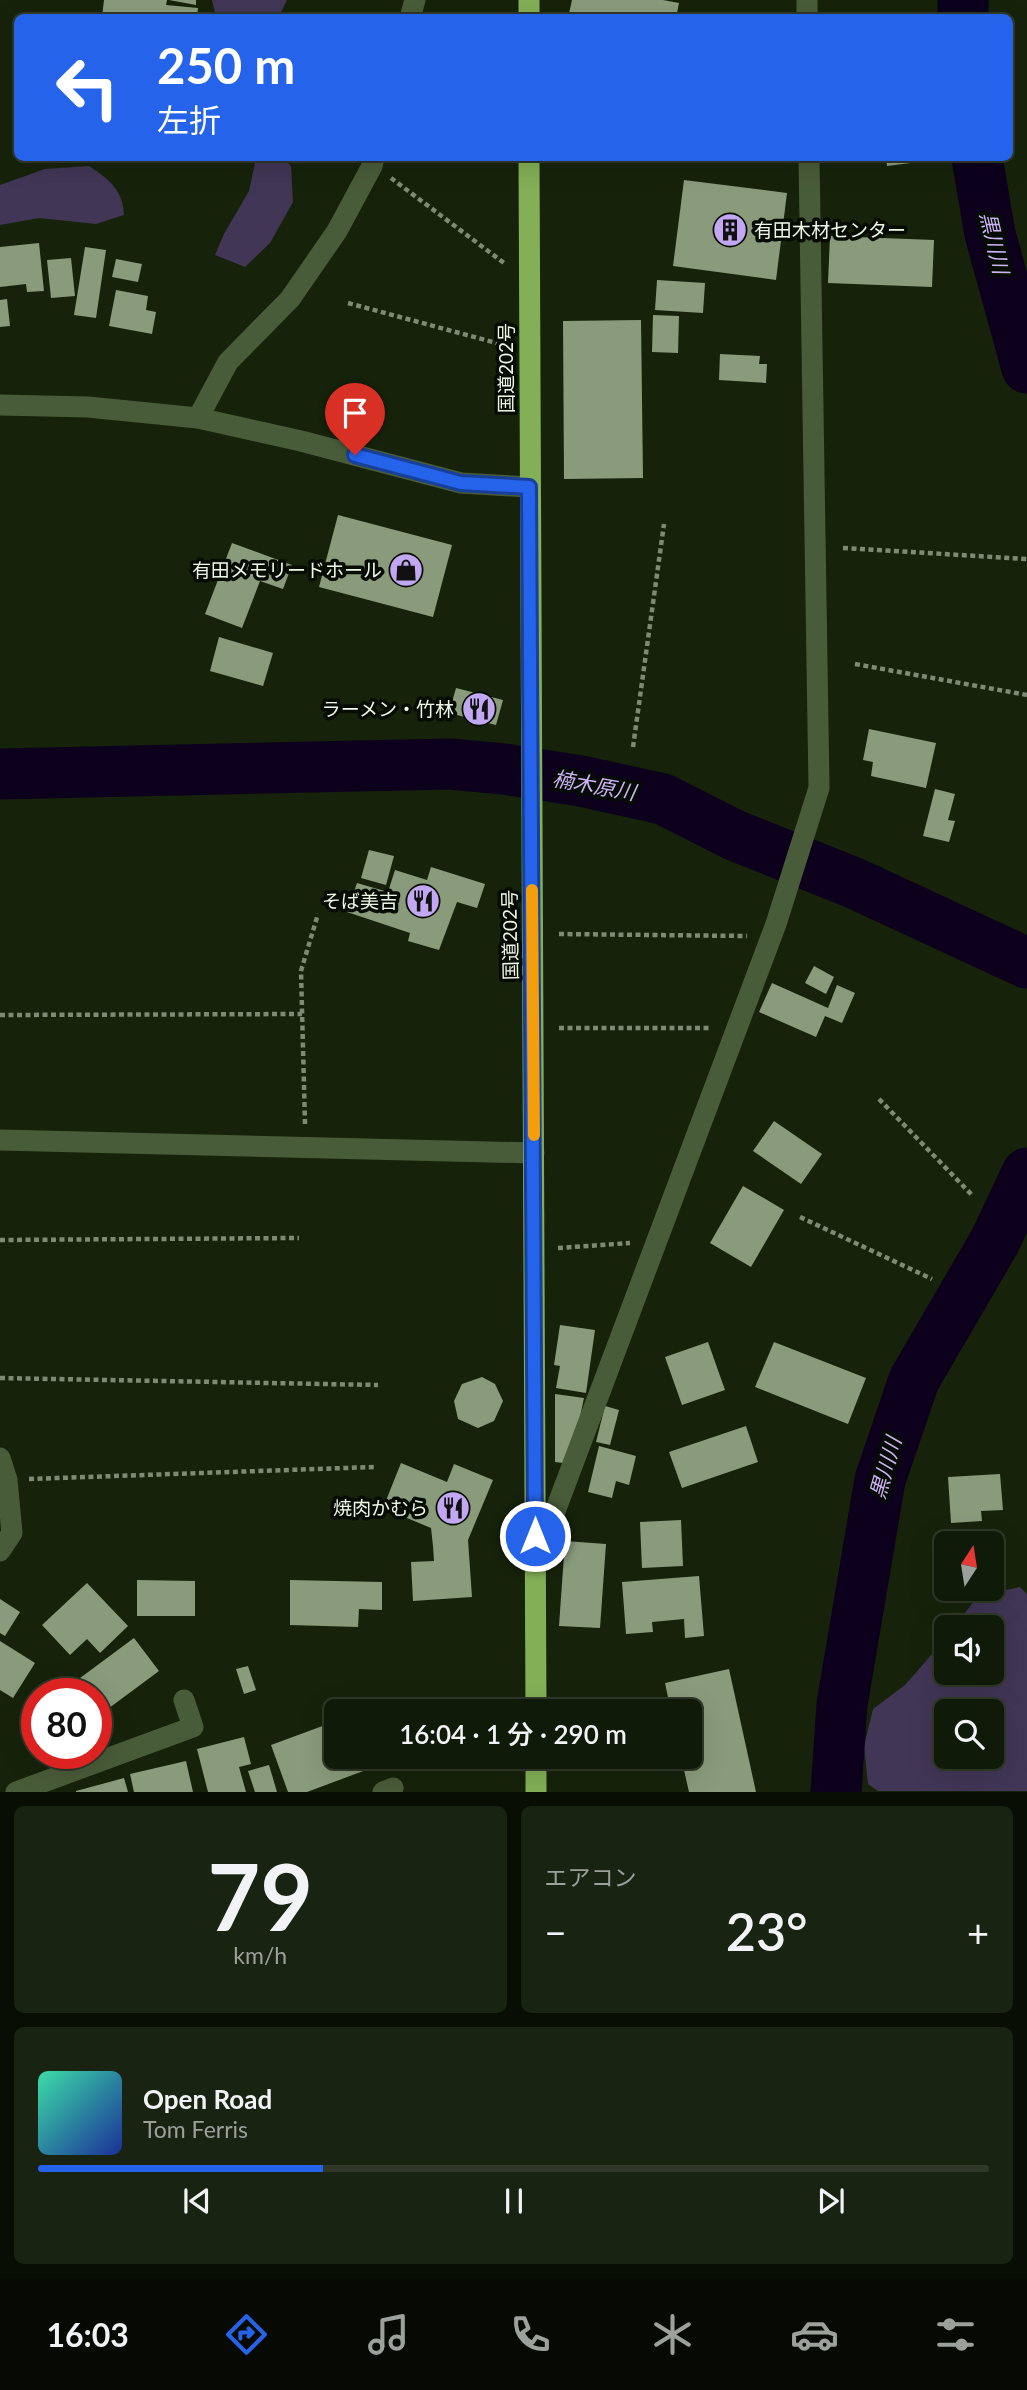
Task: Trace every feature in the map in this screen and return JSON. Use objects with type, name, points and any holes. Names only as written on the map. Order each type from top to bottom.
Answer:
[{"type":"highway","name":"国道202号","points":[[529,161],[536,1699]]},
{"type":"highway","points":[[536,1769],[536,1791]]},
{"type":"street","points":[[535,1564],[776,924],[819,788],[809,161]]},
{"type":"street","points":[[198,418],[228,362],[290,299],[337,231],[372,166],[379,165]]},
{"type":"street","points":[[0,405],[88,407],[198,418],[301,441],[461,483],[529,487]]},
{"type":"street","points":[[0,1140],[534,1153]]},
{"type":"street","points":[[0,1458],[7,1480],[12,1533],[0,1551]]},
{"type":"street","points":[[16,1791],[192,1727],[184,1700]]},
{"type":"path","points":[[379,165],[505,263]]},
{"type":"path","points":[[348,303],[504,345]]},
{"type":"path","points":[[633,747],[664,524]]},
{"type":"path","points":[[843,548],[1027,559]]},
{"type":"path","points":[[855,664],[1027,695]]},
{"type":"path","points":[[305,1124],[302,971],[318,914]]},
{"type":"path","points":[[559,934],[754,936]]},
{"type":"path","points":[[0,1015],[302,1014]]},
{"type":"path","points":[[559,1028],[718,1028]]},
{"type":"path","points":[[879,1099],[972,1195]]},
{"type":"path","points":[[800,1217],[932,1279]]},
{"type":"path","points":[[0,1240],[299,1238]]},
{"type":"path","points":[[558,1248],[635,1243]]},
{"type":"path","points":[[0,1378],[378,1385]]},
{"type":"path","points":[[26,1479],[374,1467]]},
{"type":"shaded area","points":[[212,0],[287,0],[280,14],[215,14]]},
{"type":"shaded area","points":[[255,161],[286,161],[291,166],[293,202],[270,243],[245,267],[215,255],[249,191]]},
{"type":"shaded area","points":[[89,166],[114,186],[121,199],[124,215],[96,224],[39,218],[0,225],[0,185],[45,169]]},
{"type":"shaded area","points":[[1020,1587],[1027,1594],[1027,1791],[878,1791],[868,1784],[864,1746],[873,1709],[905,1685],[934,1652],[934,1685],[1004,1685],[1004,1615],[963,1615],[974,1601],[1004,1601],[1004,1590]]},
{"type":"building","points":[[104,0],[167,0],[166,5],[198,8],[197,14],[102,14]]},
{"type":"building","points":[[169,0],[196,0],[196,5]]},
{"type":"building","points":[[572,0],[663,0],[679,3],[677,14],[569,14]]},
{"type":"building","points":[[886,161],[927,161],[887,166]]},
{"type":"building","name":"有田木材センター","points":[[684,180],[787,193],[776,280],[673,266]]},
{"type":"building","points":[[830,236],[934,240],[932,287],[828,283]]},
{"type":"building","points":[[39,243],[44,291],[27,292],[26,284],[0,287],[0,247]]},
{"type":"building","points":[[85,247],[106,250],[96,318],[74,315]]},
{"type":"building","points":[[71,258],[75,296],[51,298],[47,260]]},
{"type":"building","points":[[116,259],[142,264],[138,282],[112,277]]},
{"type":"building","points":[[657,280],[705,283],[703,313],[655,310]]},
{"type":"building","points":[[116,290],[148,296],[146,310],[156,312],[152,334],[109,326]]},
{"type":"building","points":[[7,299],[10,326],[0,327],[0,300]]},
{"type":"building","points":[[653,315],[679,316],[678,353],[652,352]]},
{"type":"building","points":[[641,320],[643,478],[564,479],[563,321]]},
{"type":"building","points":[[720,354],[760,356],[759,364],[767,364],[766,383],[719,380]]},
{"type":"building","points":[[338,515],[452,545],[433,617],[319,587]]},
{"type":"building","points":[[232,543],[292,565],[283,589],[260,581],[242,628],[205,614]]},
{"type":"building","points":[[219,637],[273,653],[263,686],[210,671]]},
{"type":"building","points":[[456,688],[503,700],[496,725],[449,713]]},
{"type":"building","points":[[869,729],[936,743],[926,788],[871,776],[873,762],[863,760]]},
{"type":"building","points":[[935,789],[955,794],[948,820],[955,821],[949,842],[923,836]]},
{"type":"building","points":[[369,850],[394,856],[386,885],[361,878]]},
{"type":"building","points":[[431,867],[485,884],[477,908],[457,902],[439,950],[408,941],[410,933],[347,912],[357,883],[388,892],[395,870],[427,880]]},
{"type":"building","points":[[814,966],[834,977],[826,994],[805,983]]},
{"type":"building","points":[[772,983],[828,1008],[837,985],[855,993],[842,1023],[825,1016],[816,1037],[759,1012]]},
{"type":"building","points":[[774,1121],[822,1154],[801,1184],[753,1151]]},
{"type":"building","points":[[743,1186],[784,1210],[751,1267],[710,1243]]},
{"type":"building","points":[[560,1325],[595,1330],[586,1393],[556,1388],[560,1366],[554,1365]]},
{"type":"building","points":[[708,1342],[725,1390],[682,1405],[665,1357]]},
{"type":"building","points":[[774,1342],[866,1378],[848,1424],[755,1387]]},
{"type":"building","points":[[482,1377],[495,1384],[503,1401],[494,1421],[478,1428],[458,1419],[454,1401],[462,1384]]},
{"type":"building","points":[[555,1394],[584,1398],[570,1464],[555,1462]]},
{"type":"building","points":[[605,1406],[619,1410],[610,1445],[596,1442]]},
{"type":"building","points":[[746,1426],[758,1462],[682,1488],[669,1452]]},
{"type":"building","points":[[599,1446],[636,1456],[629,1485],[616,1481],[612,1498],[588,1492]]},
{"type":"building","points":[[401,1463],[447,1482],[454,1464],[493,1480],[468,1540],[472,1597],[413,1601],[411,1562],[434,1561],[433,1546],[431,1528],[383,1508]]},
{"type":"building","points":[[1000,1474],[1003,1510],[981,1511],[982,1521],[951,1523],[948,1477]]},
{"type":"building","points":[[681,1520],[683,1566],[642,1568],[640,1522]]},
{"type":"building","points":[[565,1541],[606,1544],[600,1628],[559,1626]]},
{"type":"building","points":[[699,1576],[704,1636],[685,1638],[684,1619],[652,1622],[653,1632],[626,1634],[622,1582]]},
{"type":"building","points":[[137,1580],[195,1581],[195,1616],[137,1616]]},
{"type":"building","points":[[290,1580],[382,1582],[382,1610],[359,1609],[358,1627],[290,1625]]},
{"type":"building","points":[[87,1583],[128,1626],[100,1653],[87,1639],[70,1655],[42,1625]]},
{"type":"building","points":[[0,1599],[20,1612],[5,1636],[0,1633]]},
{"type":"building","points":[[134,1638],[159,1671],[112,1706],[112,1678],[80,1678]]},
{"type":"building","points":[[0,1641],[35,1663],[26,1678],[21,1678],[21,1685],[13,1698],[0,1690]]},
{"type":"building","points":[[248,1666],[256,1690],[244,1694],[236,1669]]},
{"type":"building","points":[[729,1669],[756,1792],[689,1792],[684,1769],[702,1769],[702,1699],[668,1699],[665,1683]]},
{"type":"building","points":[[324,1725],[324,1769],[369,1769],[307,1792],[288,1792],[271,1745]]},
{"type":"building","points":[[244,1737],[251,1764],[239,1767],[246,1792],[208,1792],[197,1749]]},
{"type":"building","points":[[186,1761],[193,1792],[134,1792],[130,1774]]},
{"type":"building","points":[[269,1765],[277,1792],[255,1792],[248,1771]]},
{"type":"building","points":[[124,1778],[128,1792],[76,1792],[76,1791]]},
{"type":"waterway","name":"黒川川","points":[[963,0],[963,14]]},
{"type":"waterway","name":"黒川川","points":[[978,161],[990,234],[1027,368]]},
{"type":"waterway","name":"楠木原川","points":[[0,774],[450,764],[581,781],[663,799],[734,835],[854,883],[1027,963]]},
{"type":"waterway","name":"黒川川","points":[[836,1792],[842,1704],[880,1480],[914,1380],[995,1241],[1027,1173]]},
{"type":"slow traffic","points":[[532,890],[534,1135]]},
{"type":"place","name":"有田木材センター","points":[[730,230]]},
{"type":"place","name":"有田メモリードホール","points":[[406,570]]},
{"type":"place","name":"ラーメン・竹林","points":[[479,709]]},
{"type":"place","name":"そば美吉","points":[[423,901]]},
{"type":"place","name":"焼肉かむら","points":[[453,1508]]},
{"type":"route","points":[[355,455],[461,483],[529,487],[535,1536]]}]
